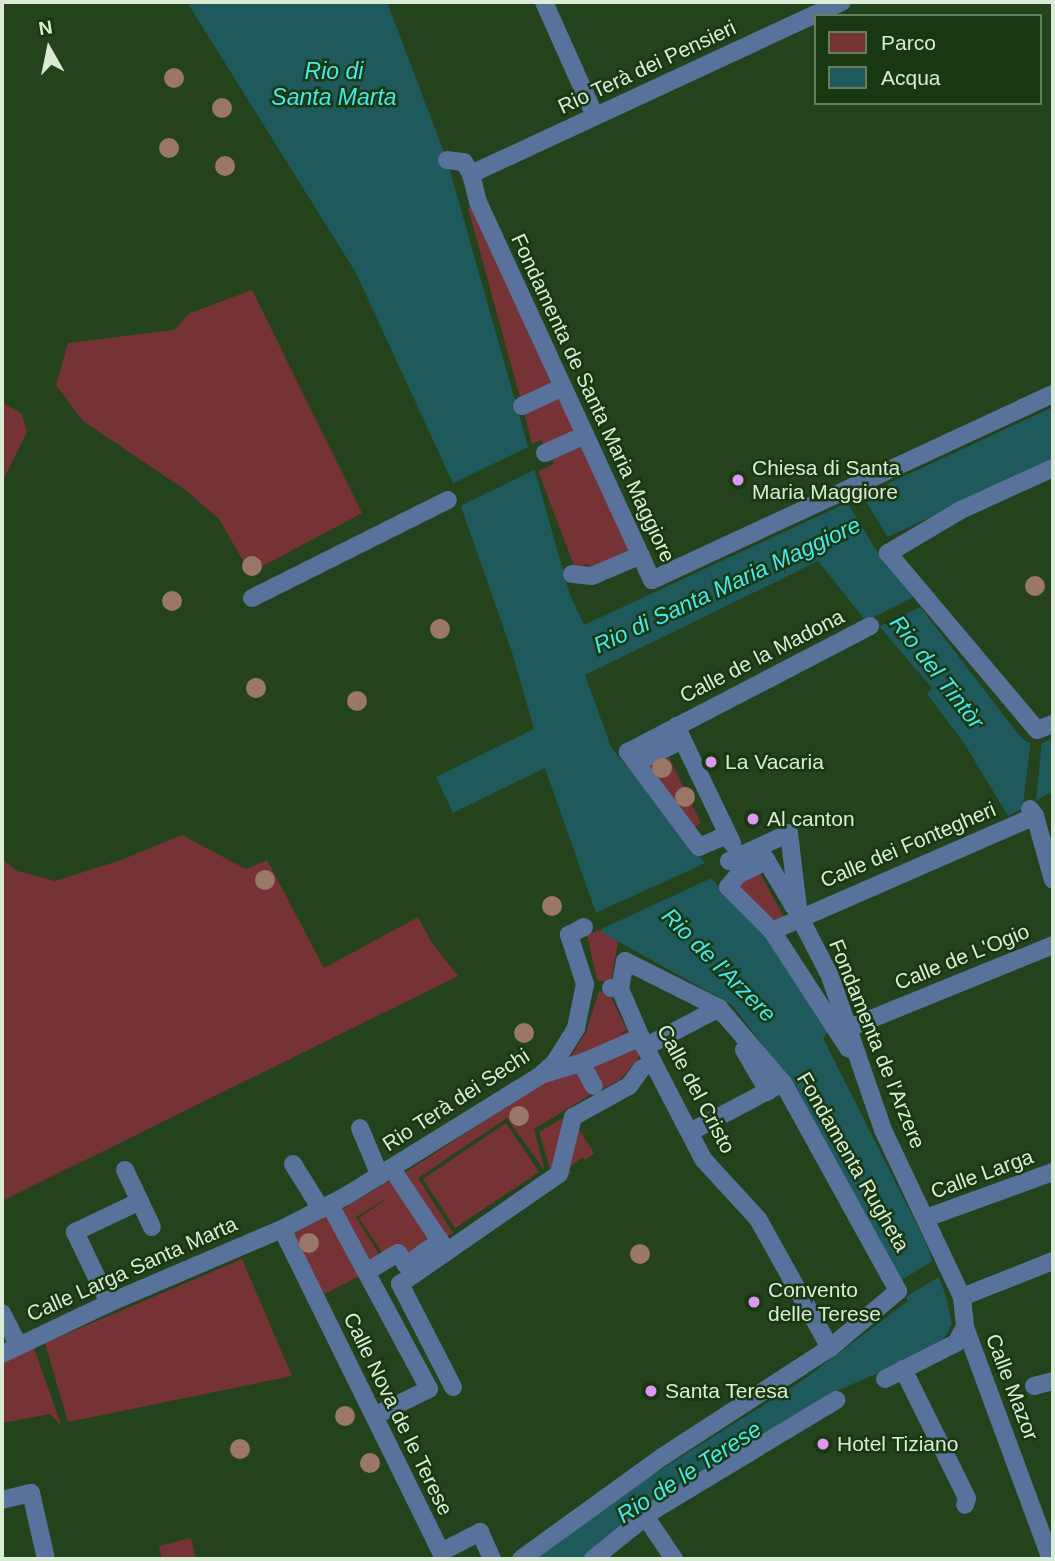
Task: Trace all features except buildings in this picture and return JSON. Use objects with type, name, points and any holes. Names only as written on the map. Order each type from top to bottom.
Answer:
[{"type":"street","points":[[544,2],[595,116]]},
{"type":"street","name":"Rio Terà dei Pensieri","points":[[816,14],[842,2]]},
{"type":"street","name":"Rio Terà dei Pensieri","points":[[471,174],[814,15]]},
{"type":"street","points":[[447,160],[464,162],[471,174]]},
{"type":"street","name":"Fondamenta de Santa Maria Maggiore","points":[[471,174],[478,202],[652,580],[1053,394]]},
{"type":"street","points":[[522,406],[563,387]]},
{"type":"street","points":[[545,453],[585,435]]},
{"type":"street","points":[[1045,727],[888,552],[961,510],[1053,468]]},
{"type":"street","points":[[252,598],[448,500]]},
{"type":"street","points":[[572,574],[592,576],[641,555]]},
{"type":"street","name":"Calle de la Madona","points":[[725,830],[699,847],[628,752],[675,732],[870,626]]},
{"type":"street","points":[[675,732],[725,830],[739,868]]},
{"type":"street","points":[[675,732],[739,868]]},
{"type":"street","name":"Calle dei Fontegheri","points":[[772,931],[799,916],[1029,816],[1051,873]]},
{"type":"street","name":"Fondamenta de l'Arzere","points":[[739,868],[763,854],[789,833],[799,916],[830,976],[843,1030],[861,1069],[883,1130],[962,1297],[960,1335]]},
{"type":"street","points":[[763,854],[799,916]]},
{"type":"street","points":[[739,868],[728,887],[772,931],[808,986],[843,1030]]},
{"type":"street","points":[[584,927],[569,935],[604,987]]},
{"type":"street","name":"Calle de L'Ogio","points":[[843,1030],[1053,946]]},
{"type":"street","name":"Fondamenta Rugheta","points":[[604,987],[625,961],[719,1007],[776,1087],[898,1291],[830,1348]]},
{"type":"street","points":[[808,986],[830,976]]},
{"type":"street","name":"Calle del Cristo","points":[[604,987],[643,1042],[704,1159],[758,1219],[830,1348]]},
{"type":"street","name":"Rio Terà dei Sechi","points":[[282,1229],[386,1172],[541,1075],[555,1062],[604,987]]},
{"type":"street","points":[[541,1075],[643,1042],[719,1007]]},
{"type":"street","points":[[581,1063],[599,1095]]},
{"type":"street","points":[[368,1271],[398,1253],[406,1265],[424,1258],[559,1174],[573,1117],[599,1095],[629,1086],[642,1068]]},
{"type":"street","points":[[690,1132],[776,1087]]},
{"type":"street","points":[[360,1128],[386,1172],[440,1241],[400,1284],[419,1342],[429,1389],[374,1416]]},
{"type":"street","points":[[293,1164],[453,1387]]},
{"type":"street","points":[[125,1170],[152,1227]]},
{"type":"street","name":"Calle Larga","points":[[926,1218],[1053,1172]]},
{"type":"street","points":[[109,1303],[75,1232],[140,1201]]},
{"type":"street","name":"Calle Larga Santa Marta","points":[[2,1354],[25,1346],[109,1303],[282,1229]]},
{"type":"street","name":"Calle Nova de le Terese","points":[[282,1229],[441,1552],[480,1532],[493,1559]]},
{"type":"street","points":[[962,1297],[1053,1261]]},
{"type":"street","points":[[2,1313],[25,1346]]},
{"type":"street","points":[[885,1378],[960,1335]]},
{"type":"street","name":"Calle Mazor","points":[[960,1335],[1051,1559]]},
{"type":"street","points":[[521,1559],[662,1457],[830,1348]]},
{"type":"street","points":[[903,1369],[967,1498],[965,1506]]},
{"type":"street","points":[[1034,1386],[1053,1381]]},
{"type":"street","points":[[593,1559],[615,1552],[645,1516],[836,1399]]},
{"type":"street","points":[[2,1500],[31,1493],[46,1559]]},
{"type":"street","points":[[645,1516],[674,1559]]},
{"type":"street","points":[[493,1559],[564,1528]]},
{"type":"green space","points":[[474,205],[557,385],[521,401],[468,208]]},
{"type":"green space","points":[[252,290],[362,513],[250,573],[219,519],[184,489],[83,421],[56,385],[68,343],[174,330],[190,313]]},
{"type":"green space","points":[[562,394],[580,432],[545,448],[542,440],[532,444],[524,411]]},
{"type":"green space","points":[[2,402],[22,414],[27,432],[2,482]]},
{"type":"green space","points":[[583,441],[636,552],[591,573],[588,564],[575,568],[538,471],[554,464],[551,456]]},
{"type":"green space","points":[[669,757],[701,823],[691,829],[646,768]]},
{"type":"green space","points":[[182,835],[246,869],[267,860],[324,968],[418,917],[432,943],[458,976],[2,1201],[2,859],[17,871],[55,881],[121,860]]},
{"type":"green space","points":[[760,873],[785,919],[772,925],[737,883]]},
{"type":"green space","points":[[602,929],[618,941],[611,983],[597,980],[587,935]]},
{"type":"green space","points":[[599,991],[609,993],[627,1030],[619,1034],[630,1032],[632,1036],[567,1062],[586,1032]]},
{"type":"green space","points":[[637,1043],[641,1055],[621,1079],[601,1090],[584,1065]]},
{"type":"green space","points":[[576,1068],[590,1095],[534,1129],[545,1171],[507,1118],[418,1178],[453,1233],[444,1238],[401,1175],[558,1073]]},
{"type":"green space","points":[[647,1069],[576,1125],[594,1153],[585,1160],[582,1157],[569,1168],[571,1173],[544,1194],[395,1280],[552,1175],[539,1132]]},
{"type":"green space","points":[[506,1123],[539,1172],[455,1228],[423,1179]]},
{"type":"green space","points":[[394,1178],[434,1239],[408,1256],[400,1244],[383,1254],[359,1218],[392,1195],[356,1217],[380,1256],[369,1263],[338,1212]]},
{"type":"green space","points":[[330,1213],[364,1274],[324,1294],[290,1233]]},
{"type":"green space","points":[[242,1259],[292,1376],[68,1422],[45,1343]]},
{"type":"green space","points":[[33,1345],[61,1425],[50,1414],[2,1423],[2,1361]]},
{"type":"green space","points":[[191,1538],[196,1559],[162,1559],[159,1546]]},
{"type":"water","points":[[187,2],[387,2],[447,160],[570,595],[584,625],[1053,407],[1053,461],[872,544],[1019,735],[1027,742],[1040,744],[1053,738],[1053,791],[1008,816],[964,743],[927,694],[932,688],[874,620],[866,621],[818,561],[585,675],[611,747],[705,863],[699,866],[771,940],[828,1032],[823,1038],[925,1241],[946,1296],[952,1324],[943,1340],[888,1369],[834,1392],[587,1559],[535,1559],[619,1496],[800,1382],[908,1301],[788,1078],[732,1005],[603,933],[545,768],[453,813],[436,777],[534,729],[511,649],[452,481],[356,273]]},
{"type":"pier","points":[[532,445],[538,468],[458,507],[450,485]]},
{"type":"pier","points":[[861,493],[890,541],[877,545],[881,551],[878,553],[846,500]]},
{"type":"pier","points":[[915,596],[923,606],[876,628],[866,621]]},
{"type":"pier","points":[[1031,739],[1042,740],[1036,802],[1022,813]]},
{"type":"pier","points":[[708,862],[704,867],[714,877],[599,930],[593,914]]},
{"type":"pier","points":[[936,1259],[942,1275],[904,1298],[897,1283]]},
{"type":"place","name":"Chiesa di Santa Maria Maggiore","points":[[738,480]]},
{"type":"place","name":"La Vacaria","points":[[711,762]]},
{"type":"place","name":"Al canton","points":[[753,819]]},
{"type":"place","name":"Convento delle Terese","points":[[754,1302]]},
{"type":"place","name":"Santa Teresa","points":[[651,1391]]},
{"type":"place","name":"Hotel Tiziano","points":[[823,1444]]},
{"type":"water label","name":"Rio di Santa Marta","points":[[334,84]]},
{"type":"water label","name":"Rio di Santa Maria Maggiore","points":[[727,585]]},
{"type":"water label","name":"Rio del Tintòr","points":[[937,672]]},
{"type":"water label","name":"Rio de l'Arzere","points":[[719,965]]},
{"type":"water label","name":"Rio de le Terese","points":[[689,1472]]}]
